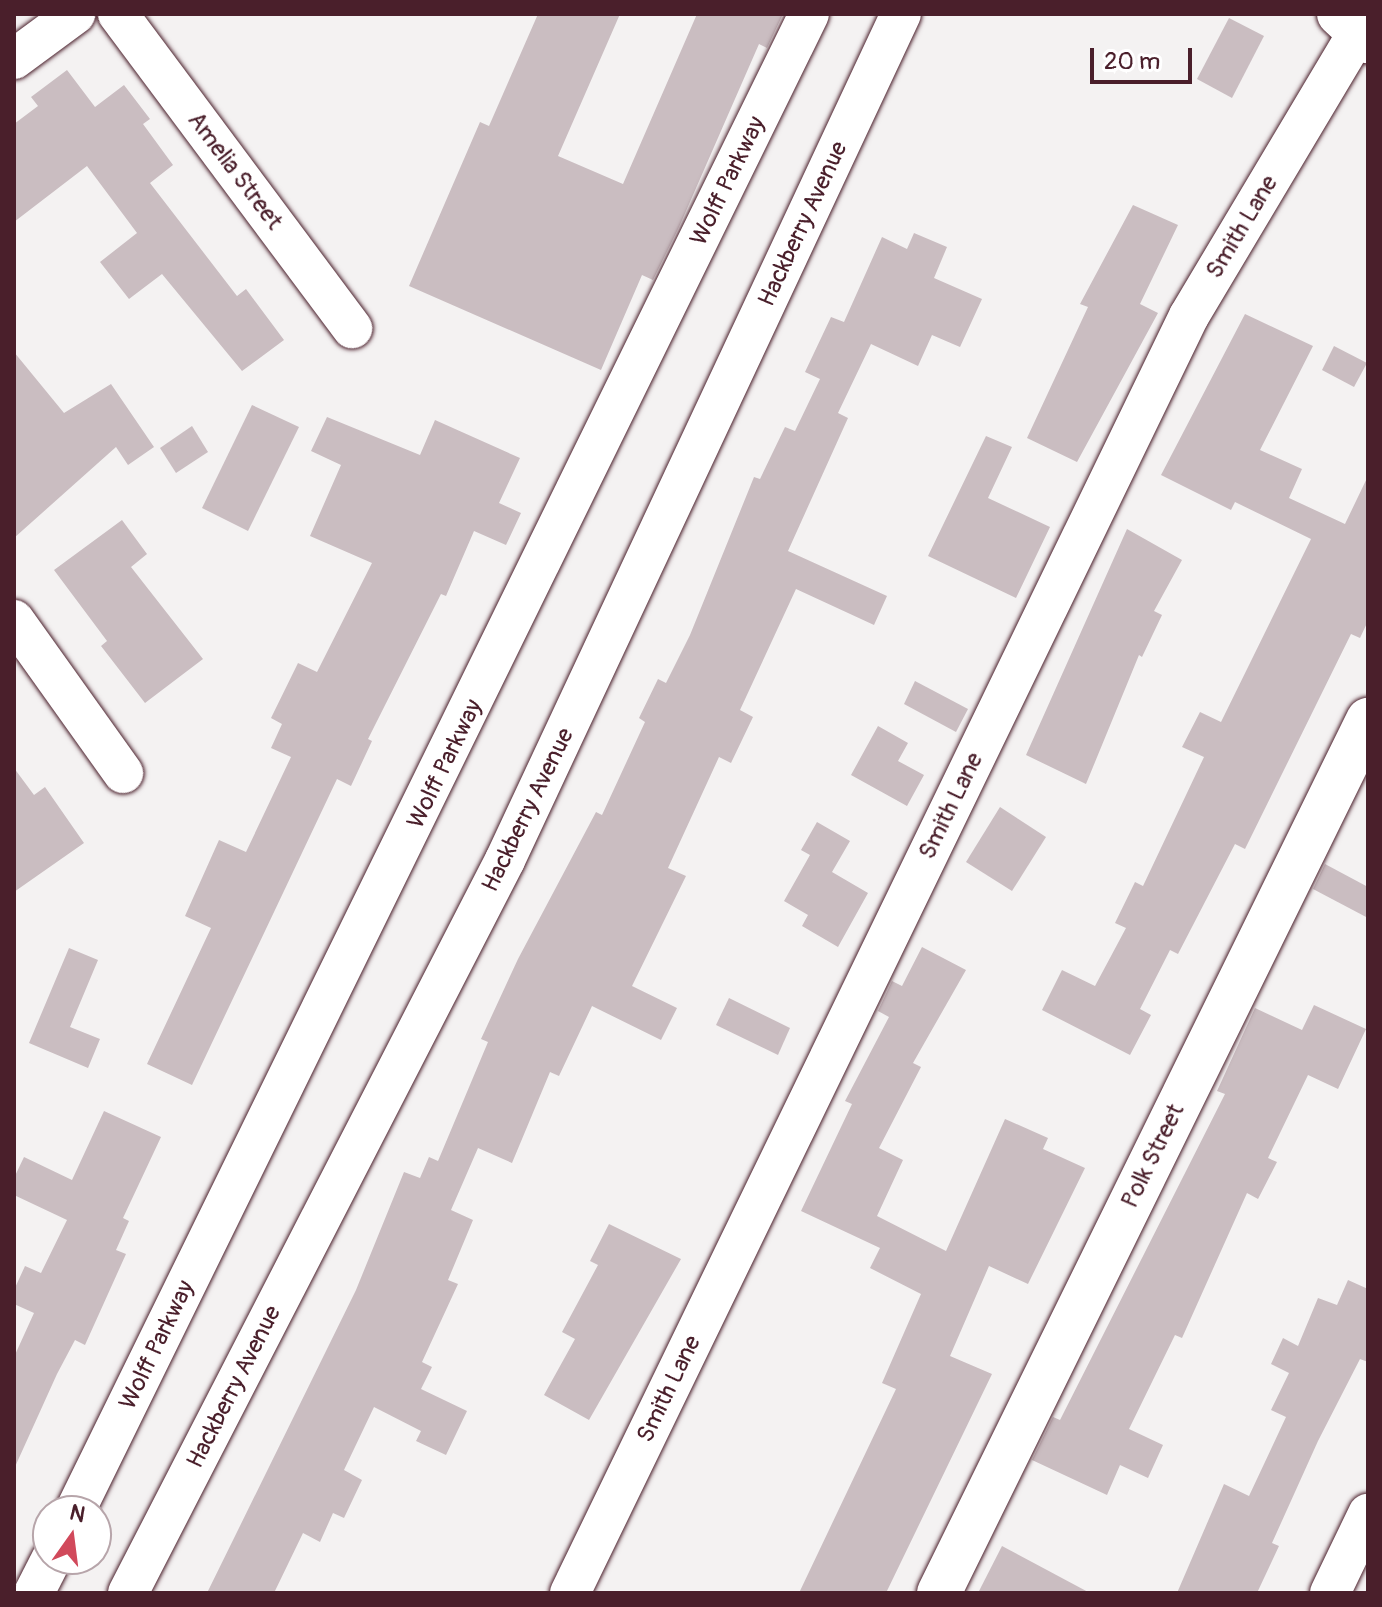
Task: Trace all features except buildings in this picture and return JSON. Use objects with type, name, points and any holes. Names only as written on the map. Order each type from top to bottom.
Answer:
[{"type":"street","points":[[14,59],[75,14]]},
{"type":"street","name":"Amelia Street","points":[[118,14],[352,328]]},
{"type":"street","name":"Wolff Parkway","points":[[83,1495],[809,14]]},
{"type":"street","name":"Hackberry Avenue","points":[[128,1593],[505,860],[901,14]]},
{"type":"street","name":"Smith Lane","points":[[570,1593],[1189,316],[1355,29]]},
{"type":"street","points":[[14,620],[123,773]]},
{"type":"street","name":"Polk Street","points":[[939,1593],[1368,720]]},
{"type":"street","points":[[1330,1593],[1368,1514]]},
{"type":"street","points":[[34,1593],[43,1575]]}]
